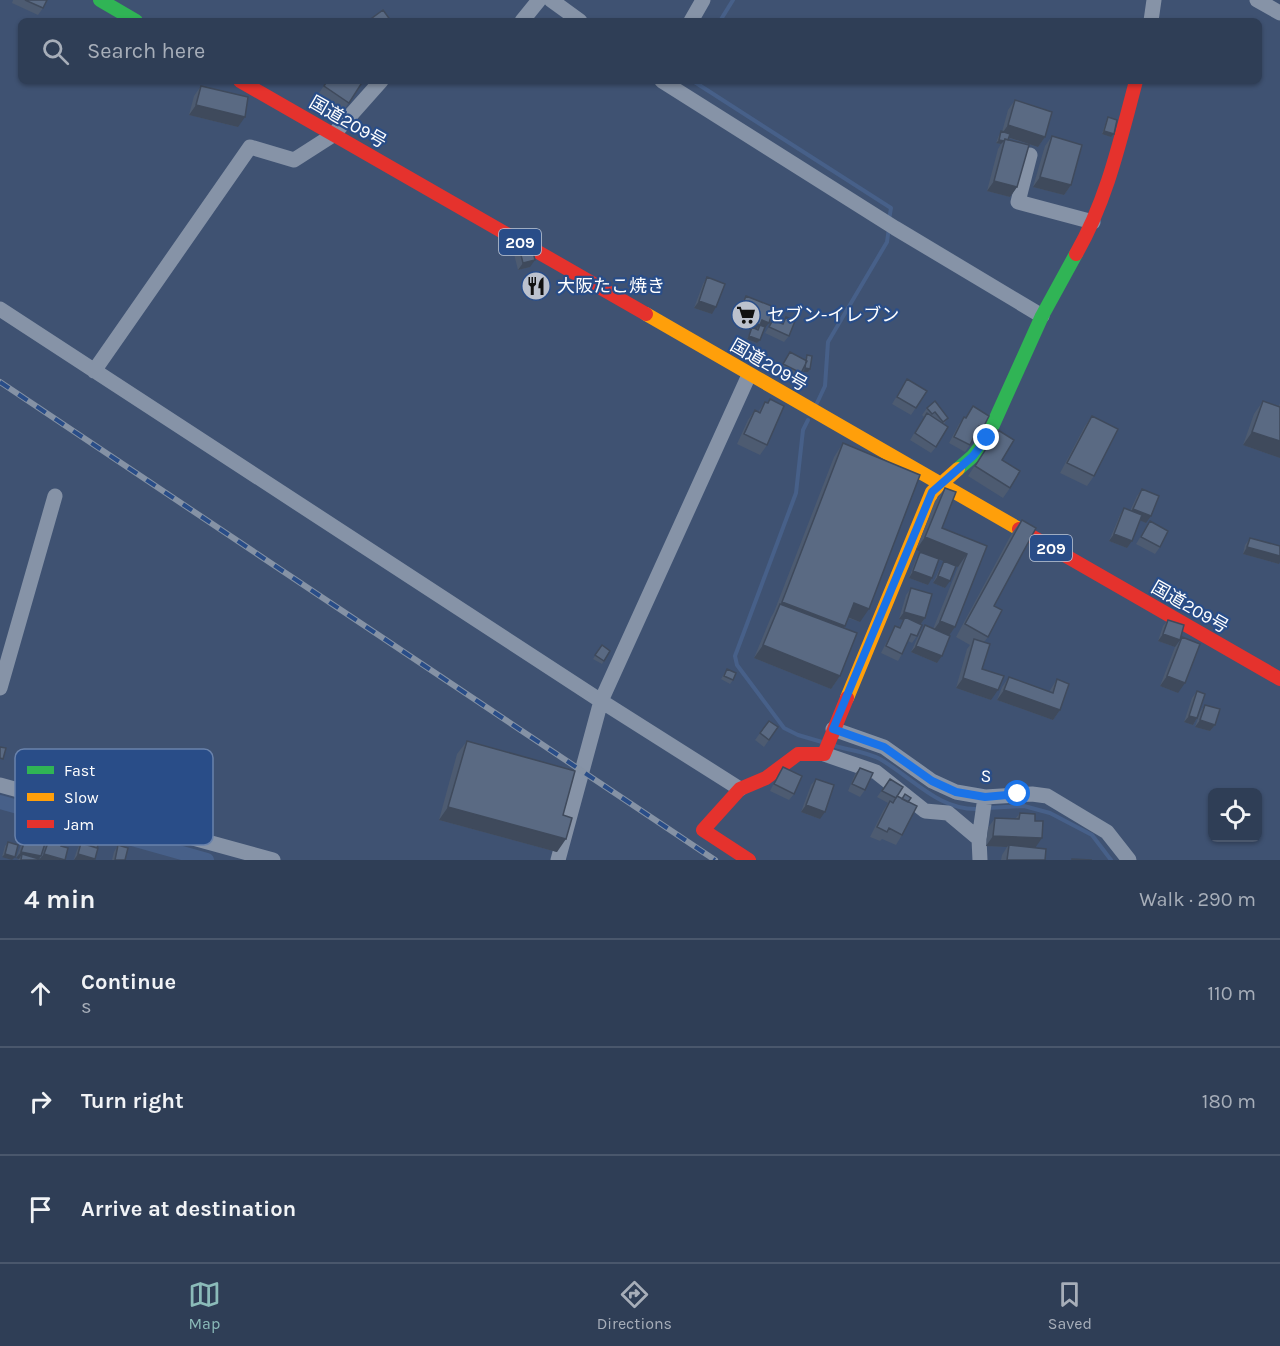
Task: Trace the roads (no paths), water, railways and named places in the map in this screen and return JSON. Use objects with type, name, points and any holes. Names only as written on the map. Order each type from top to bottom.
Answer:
[{"type":"main road","points":[[100,0],[131,18]]},
{"type":"main road","name":"国道209号","points":[[245,84],[1280,679]]},
{"type":"main road","points":[[749,860],[704,830],[740,789],[766,778],[798,754],[828,742],[932,492],[973,456],[987,438],[1042,316],[1093,222],[1109,182],[1135,84]]},
{"type":"street","points":[[524,18],[538,0]]},
{"type":"street","points":[[551,0],[576,18]]},
{"type":"street","points":[[693,18],[703,0]]},
{"type":"street","points":[[1151,18],[1154,0]]},
{"type":"street","points":[[1257,0],[1280,13]]},
{"type":"street","points":[[94,371],[250,147],[294,160],[333,135],[378,84]]},
{"type":"street","points":[[667,84],[890,225],[1042,316]]},
{"type":"street","points":[[1030,155],[1018,202],[1093,222]]},
{"type":"street","points":[[0,309],[601,701],[740,789]]},
{"type":"street","points":[[558,860],[601,701],[749,375]]},
{"type":"street","points":[[0,688],[55,496]]},
{"type":"street","points":[[828,742],[876,772],[925,811],[948,813],[979,839]]},
{"type":"street","name":"S","points":[[828,742],[884,747],[932,781],[956,792],[985,797],[1025,794],[1047,796],[1107,832],[1129,860]]},
{"type":"street","points":[[0,785],[15,789]]},
{"type":"street","points":[[980,860],[979,839],[985,797]]},
{"type":"street","points":[[213,844],[267,859]]},
{"type":"waterway","points":[[722,18],[733,0]]},
{"type":"waterway","points":[[698,84],[891,208],[889,220]]},
{"type":"waterway","points":[[817,403],[825,386],[828,342],[887,242],[889,228]]},
{"type":"waterway","points":[[808,420],[803,430],[796,493],[735,656],[737,665],[784,728],[822,742]]},
{"type":"waterway","points":[[835,746],[880,759],[927,792],[951,805],[979,809]]},
{"type":"waterway","points":[[0,802],[15,806]]},
{"type":"waterway","points":[[987,808],[1024,806],[1050,813],[1092,835],[1111,860]]},
{"type":"waterway","points":[[153,845],[207,860]]},
{"type":"railway","points":[[0,382],[715,860]]},
{"type":"place","name":"大阪たこ焼き","points":[[536,286]]},
{"type":"place","name":"セブン-イレブン","points":[[746,315]]}]
